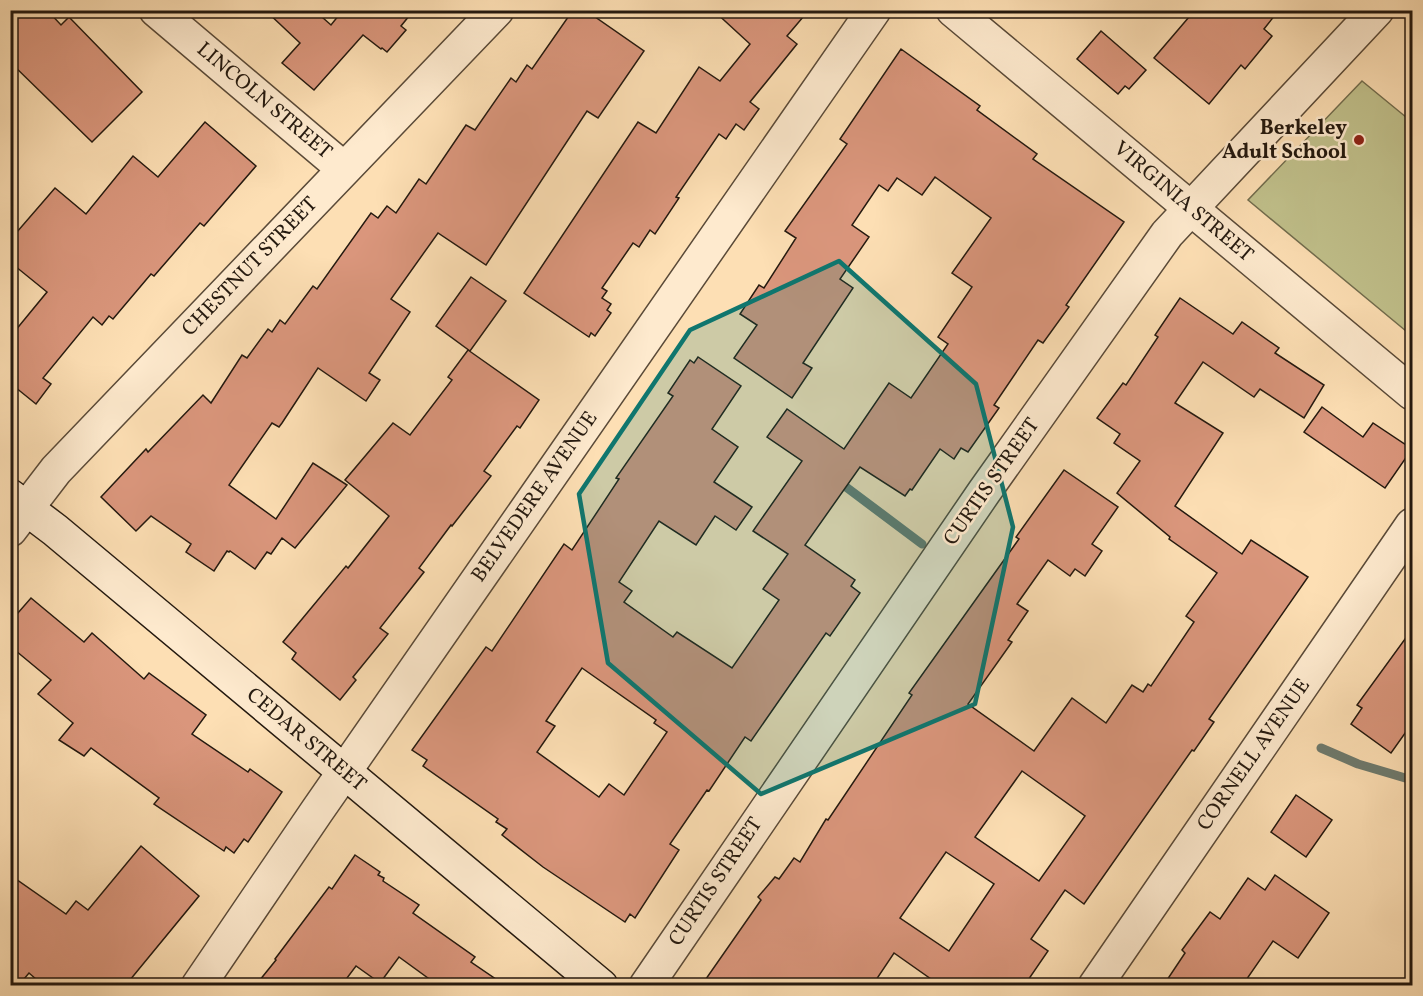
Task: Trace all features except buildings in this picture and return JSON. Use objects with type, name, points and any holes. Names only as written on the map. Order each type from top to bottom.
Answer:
[{"type":"street","name":"LINCOLN STREET","points":[[156,10],[344,169]]},
{"type":"street","name":"CHESTNUT STREET","points":[[16,511],[497,10]]},
{"type":"street","name":"BELVEDERE AVENUE","points":[[198,986],[874,10]]},
{"type":"street","name":"VIRGINIA STREET","points":[[953,10],[1413,393]]},
{"type":"street","name":"CURTIS STREET","points":[[646,986],[984,492],[1167,234],[1377,10]]},
{"type":"street","name":"CEDAR STREET","points":[[16,511],[345,772],[601,986]]},
{"type":"street","name":"CORNELL AVENUE","points":[[1095,986],[1413,525]]},
{"type":"highlighted area","points":[[839,261],[976,384],[1013,527],[975,704],[761,794],[608,663],[579,494],[690,330]]},
{"type":"green space","name":"Berkeley Adult School","points":[[1362,81],[1412,122],[1412,336],[1248,200]]},
{"type":"waterway","points":[[838,481],[922,544]]},
{"type":"waterway","points":[[1321,748],[1358,764],[1412,780]]},
{"type":"place","name":"Berkeley Adult School","points":[[1359,140]]}]
